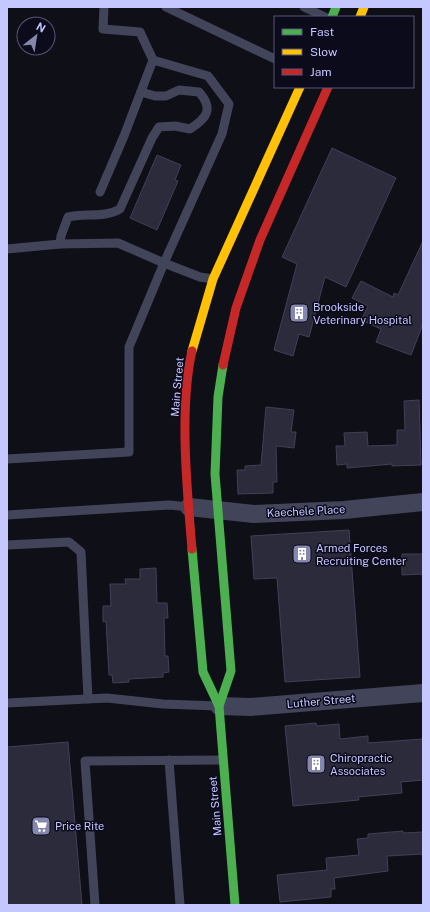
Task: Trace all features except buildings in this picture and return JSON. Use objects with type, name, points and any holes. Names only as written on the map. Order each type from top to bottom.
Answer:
[{"type":"main road","name":"Main Street","points":[[235,905],[219,706],[203,672],[189,507],[186,407],[188,369],[197,331],[217,279],[300,88]]},
{"type":"main road","name":"Main Street","points":[[219,706],[231,671],[216,510],[215,452],[218,397],[225,349],[240,283],[328,88]]},
{"type":"street","name":"Kaechele Place","points":[[189,507],[254,514],[352,509],[423,502]]},
{"type":"street","name":"Luther Street","points":[[219,706],[251,707],[423,693]]},
{"type":"lane","points":[[100,192],[153,60],[140,32],[103,29],[104,7]]},
{"type":"lane","points":[[166,7],[274,59]]},
{"type":"lane","points":[[304,7],[323,16]]},
{"type":"lane","points":[[7,459],[129,452],[129,347],[164,263],[222,134],[229,104],[208,76],[153,60]]},
{"type":"lane","points":[[60,244],[61,236],[68,217],[112,213],[120,209],[152,138],[160,127],[175,126],[190,129],[202,122],[207,112],[207,101],[199,92],[179,90],[166,96],[155,96],[141,92]]},
{"type":"lane","points":[[7,249],[60,244],[118,244],[200,277],[217,279]]},
{"type":"lane","points":[[7,515],[169,505],[189,507]]},
{"type":"lane","points":[[7,544],[69,542],[81,552],[88,699]]},
{"type":"lane","points":[[7,703],[107,698],[163,704],[219,706]]},
{"type":"lane","points":[[169,760],[180,905]]},
{"type":"lane","points":[[95,905],[85,761],[223,760]]},
{"type":"traffic: fast","points":[[332,16],[336,7]]},
{"type":"traffic: fast","points":[[219,706],[231,671],[215,474],[218,397],[223,365]]},
{"type":"traffic: fast","points":[[192,549],[203,672],[219,706],[235,905]]},
{"type":"traffic: slow","points":[[360,16],[364,7]]},
{"type":"traffic: slow","points":[[192,351],[213,279],[300,88]]},
{"type":"traffic: jam","points":[[223,365],[236,308],[260,240],[328,88]]},
{"type":"traffic: jam","points":[[192,351],[188,373],[185,423],[186,475],[192,549]]},
{"type":"place","name":"Brookside Veterinary Hospital","points":[[299,313]]},
{"type":"place","name":"Armed Forces Recruiting Center","points":[[302,554]]},
{"type":"place","name":"Chiropractic Associates","points":[[316,764]]},
{"type":"place","name":"Price Rite","points":[[41,826]]}]
